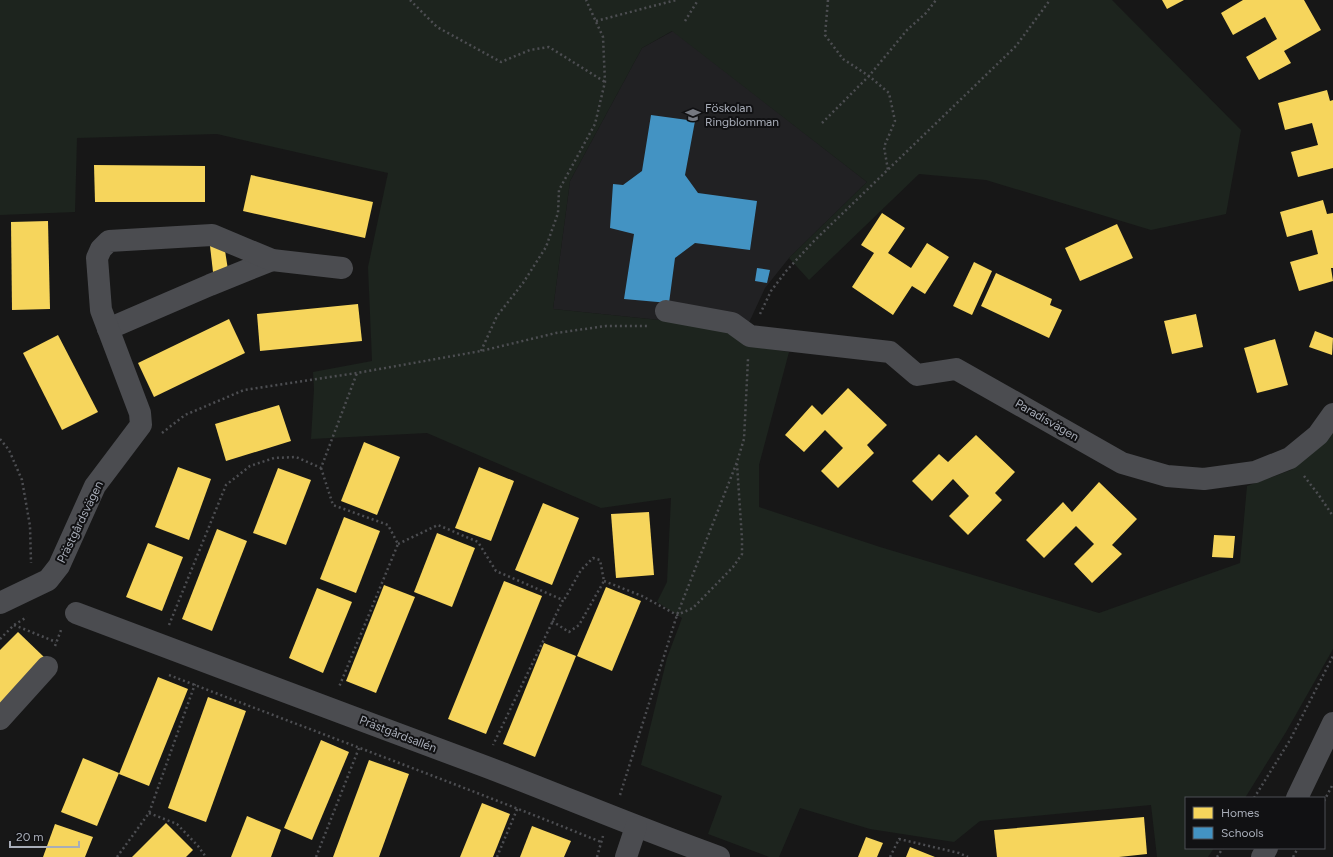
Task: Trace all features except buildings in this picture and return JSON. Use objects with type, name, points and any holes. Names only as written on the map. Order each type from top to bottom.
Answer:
[{"type":"street","name":"Prästgårdsvägen","points":[[0,603],[48,580],[59,566],[95,486],[140,425],[140,413],[101,310],[97,258],[100,249],[109,241],[212,236],[272,260],[342,268]]},
{"type":"street","name":"Prästgårdsvägen","points":[[108,329],[272,260]]},
{"type":"street","points":[[661,318],[732,323],[750,336]]},
{"type":"street","name":"Paradisvägen","points":[[750,336],[890,352],[916,375],[956,369],[1122,463],[1167,476],[1204,479],[1255,472],[1290,458],[1318,435],[1333,414]]},
{"type":"street","name":"Prästgårdsallén","points":[[76,613],[484,766],[610,815],[691,852],[719,857]]},
{"type":"street","points":[[0,719],[47,667]]},
{"type":"street","points":[[1297,797],[1333,723]]},
{"type":"street","points":[[626,857],[636,827]]},
{"type":"path","points":[[410,0],[437,27],[501,62],[530,50],[549,47],[605,82]]},
{"type":"path","points":[[481,352],[497,316],[523,282],[546,248],[558,213],[559,190],[595,124],[605,82],[603,37],[586,0]]},
{"type":"path","points":[[596,21],[676,0]]},
{"type":"path","points":[[685,20],[698,0]]},
{"type":"path","points":[[828,0],[825,35],[842,59],[869,76],[889,94],[894,121],[884,147],[888,170]]},
{"type":"path","points":[[822,123],[869,76],[906,30],[926,13],[936,0]]},
{"type":"path","points":[[597,857],[610,815],[618,799],[677,615],[737,462],[744,439],[750,336],[771,291],[787,270],[814,241],[1016,46],[1050,0]]},
{"type":"path","points":[[161,434],[185,415],[244,390],[481,352],[556,333],[661,318]]},
{"type":"path","points":[[357,373],[321,468],[333,505],[388,524],[398,544]]},
{"type":"path","points":[[0,440],[9,450],[22,480],[30,526],[32,559],[29,589]]},
{"type":"path","points":[[161,645],[226,485],[250,466],[274,458],[296,457],[321,468]]},
{"type":"path","points":[[1290,458],[1333,516]]},
{"type":"path","points":[[677,615],[693,608],[733,567],[742,554],[737,462]]},
{"type":"path","points":[[330,709],[398,544],[438,525],[478,542],[496,571],[564,600]]},
{"type":"path","points":[[484,766],[552,621],[581,570],[593,558],[600,560],[604,581],[579,625],[569,632],[552,621]]},
{"type":"path","points":[[604,581],[642,596],[677,615]]},
{"type":"path","points":[[0,639],[14,625],[33,614]]},
{"type":"path","points":[[14,625],[56,642]]},
{"type":"path","points":[[60,633],[67,635]]},
{"type":"path","points":[[1255,797],[1290,740],[1333,656]]},
{"type":"path","points":[[117,857],[149,813],[204,661]]},
{"type":"path","points":[[166,674],[517,808],[601,842]]},
{"type":"path","points":[[316,857],[369,723]]},
{"type":"path","points":[[497,857],[527,783]]},
{"type":"path","points":[[1325,799],[1333,784]]},
{"type":"path","points":[[149,813],[177,824],[198,846],[206,857]]},
{"type":"path","points":[[890,857],[899,839],[959,853],[968,857]]},
{"type":"shaded area","points":[[0,0],[1112,0],[1241,130],[1226,214],[1151,230],[986,180],[919,174],[809,280],[789,258],[867,182],[672,31],[642,48],[570,181],[553,309],[746,329],[744,345],[789,352],[759,465],[759,507],[880,547],[1099,613],[1240,563],[1247,486],[1291,470],[1323,444],[1333,430],[1333,649],[1286,732],[1246,797],[1185,797],[1185,849],[1213,849],[1208,857],[1157,857],[1151,805],[980,821],[954,842],[870,829],[800,808],[779,857],[769,857],[708,834],[722,796],[641,765],[667,658],[682,618],[657,602],[667,582],[671,498],[601,508],[427,433],[311,439],[314,389],[313,372],[372,361],[368,267],[388,173],[217,134],[77,138],[75,212],[0,215]]},
{"type":"shaded area","name":"Föskolan Ringblomman","points":[[673,31],[867,182],[789,258],[765,288],[746,329],[553,309],[570,181],[642,48]]},
{"type":"place","name":"Föskolan Ringblomman","points":[[693,115]]}]
